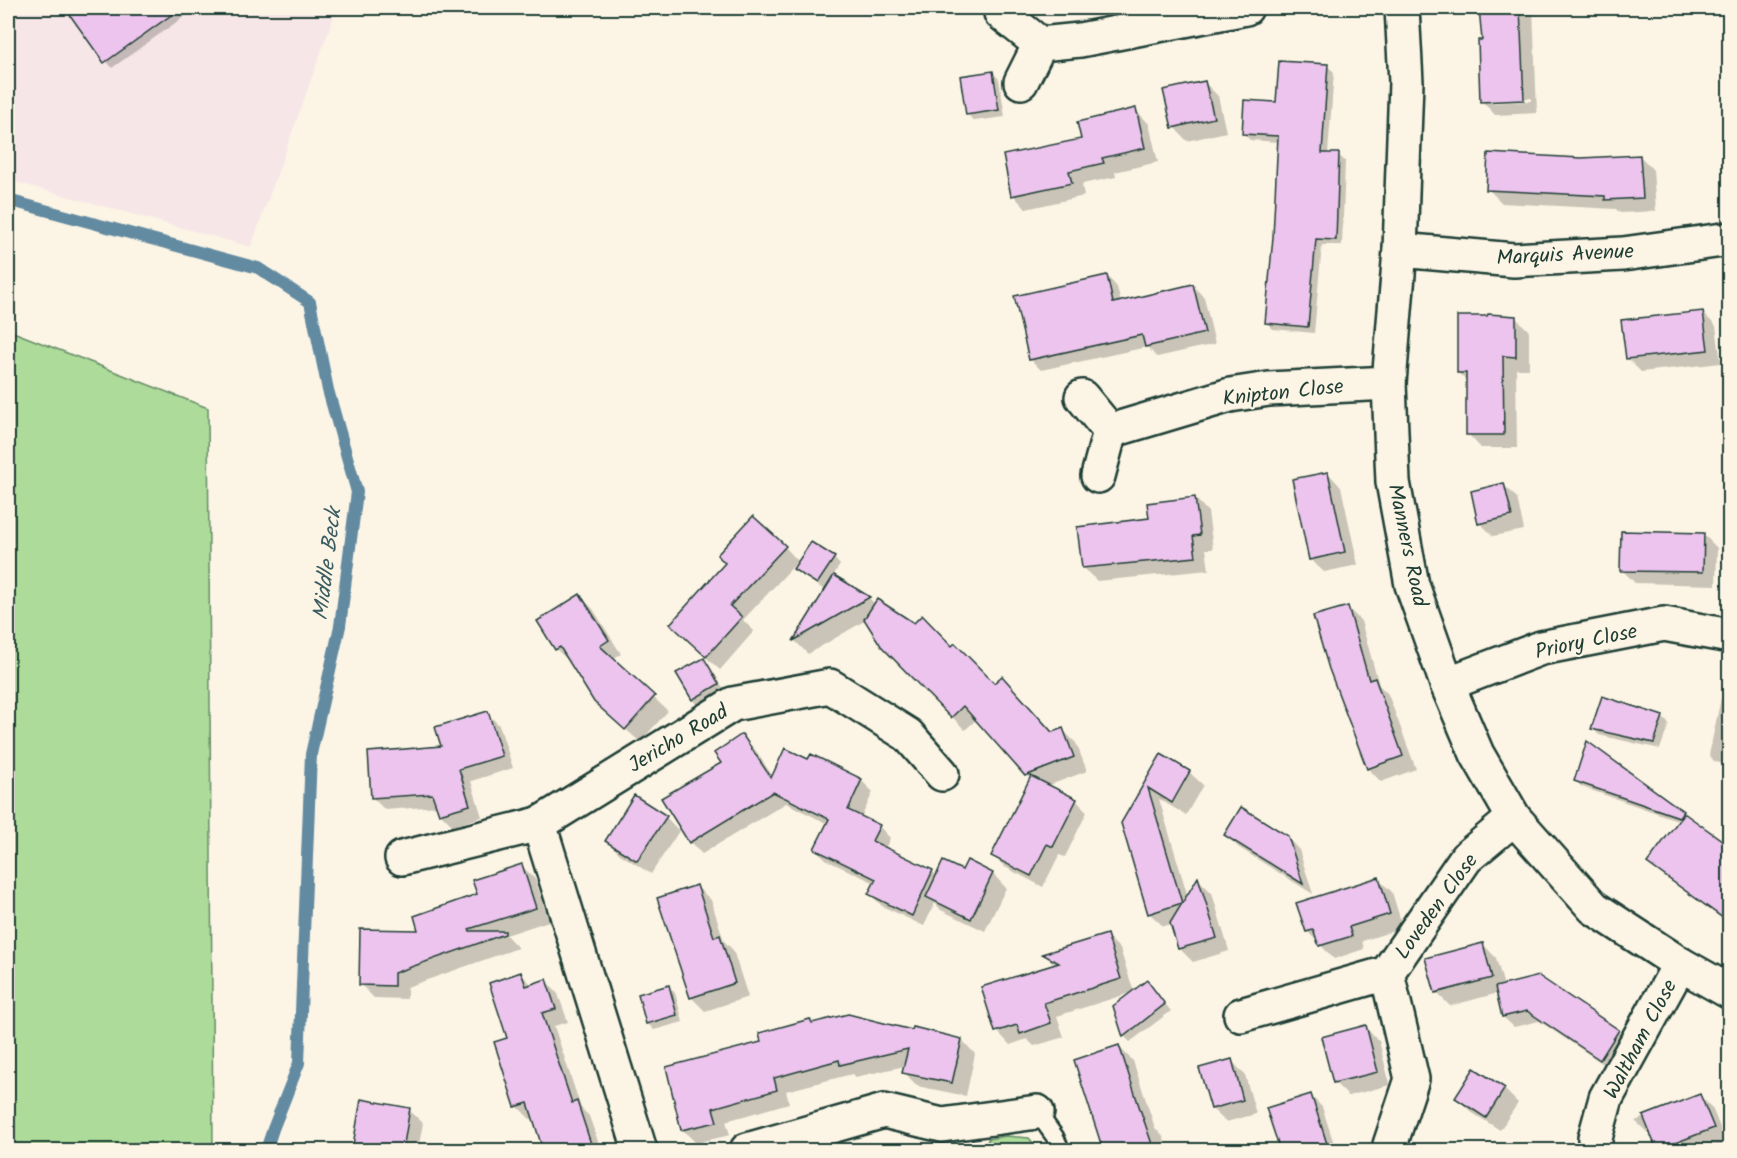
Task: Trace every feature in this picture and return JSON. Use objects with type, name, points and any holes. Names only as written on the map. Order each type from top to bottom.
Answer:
[{"type":"street","points":[[1001,13],[1040,44],[1080,40],[1246,8]]},
{"type":"street","name":"Manners Road","points":[[1402,8],[1406,81],[1400,250],[1389,383],[1393,482],[1412,585],[1447,684],[1477,754],[1514,818],[1594,908],[1680,964],[1730,992]]},
{"type":"street","points":[[1021,82],[1040,44]]},
{"type":"street","name":"Marquis Avenue","points":[[1400,250],[1515,260],[1623,254],[1730,239]]},
{"type":"street","name":"Knipton Close","points":[[1110,431],[1230,395],[1269,389],[1389,383]]},
{"type":"street","points":[[1082,398],[1110,431],[1098,476]]},
{"type":"street","name":"Priory Close","points":[[1447,684],[1541,648],[1664,624],[1730,636]]},
{"type":"street","name":"Jericho Road","points":[[402,858],[539,824],[733,704],[830,686],[908,735],[942,774]]},
{"type":"street","name":"Loveden Close","points":[[1241,1015],[1387,973],[1466,858],[1514,818]]},
{"type":"street","points":[[539,824],[640,1150]]},
{"type":"street","name":"Waltham Close","points":[[1595,1150],[1595,1138],[1606,1098],[1680,964]]},
{"type":"street","name":"Loveden Close","points":[[1387,973],[1412,1079],[1390,1145]]},
{"type":"street","points":[[747,1150],[884,1111],[942,1125],[1037,1112]]},
{"type":"lane","points":[[1037,1112],[1055,1137],[1061,1150]]},
{"type":"shaded area","points":[[8,8],[337,8],[251,247],[8,180]]},
{"type":"green space","points":[[8,330],[208,408],[213,1150],[8,1150],[10,1021]]},
{"type":"green space","points":[[1006,1136],[1029,1138],[1039,1150],[986,1150],[988,1139]]},
{"type":"building","points":[[65,8],[181,8],[104,63]]},
{"type":"building","points":[[1479,8],[1520,8],[1524,100],[1480,102],[1478,40],[1482,40]]},
{"type":"building","points":[[1279,61],[1328,64],[1322,153],[1339,153],[1336,240],[1316,239],[1308,327],[1265,323],[1273,237],[1278,136],[1242,134],[1244,100],[1276,102]]},
{"type":"building","points":[[993,71],[999,110],[966,115],[960,76]]},
{"type":"building","points":[[1205,81],[1214,118],[1172,128],[1163,90]]},
{"type":"building","points":[[1136,108],[1145,148],[1102,158],[1104,163],[1069,171],[1072,183],[1011,196],[1003,155],[1081,139],[1077,122]]},
{"type":"building","points":[[1488,153],[1581,158],[1640,155],[1643,198],[1605,200],[1605,196],[1486,190]]},
{"type":"building","points":[[1107,275],[1113,303],[1193,284],[1205,333],[1145,347],[1142,335],[1029,360],[1014,296]]},
{"type":"building","points":[[1703,311],[1708,350],[1626,359],[1621,320]]},
{"type":"building","points":[[1488,314],[1516,316],[1516,357],[1503,356],[1504,435],[1466,435],[1466,373],[1457,373],[1457,316],[1487,316]]},
{"type":"building","points":[[1328,472],[1345,552],[1309,560],[1292,479]]},
{"type":"building","points":[[1504,483],[1512,516],[1478,524],[1471,491]]},
{"type":"building","points":[[1195,497],[1200,535],[1193,536],[1196,557],[1082,568],[1077,527],[1149,518],[1147,503]]},
{"type":"building","points":[[753,516],[786,546],[730,606],[742,617],[706,657],[670,624],[725,563],[717,555]]},
{"type":"building","points":[[1621,531],[1704,533],[1703,572],[1620,571]]},
{"type":"building","points":[[811,542],[835,557],[817,584],[793,569]]},
{"type":"building","points":[[834,575],[870,597],[793,641]]},
{"type":"building","points":[[580,594],[609,640],[600,646],[655,696],[625,730],[594,702],[560,647],[555,650],[537,621]]},
{"type":"building","points":[[877,599],[914,623],[922,615],[952,646],[955,643],[994,683],[1002,676],[1052,732],[1063,728],[1074,757],[1025,776],[963,706],[951,718],[881,646],[864,619]]},
{"type":"building","points":[[1348,606],[1369,680],[1375,678],[1403,756],[1367,769],[1329,669],[1313,616]]},
{"type":"building","points":[[704,658],[719,684],[692,700],[676,673]]},
{"type":"building","points":[[1602,696],[1663,716],[1654,743],[1591,729]]},
{"type":"building","points":[[488,711],[502,756],[459,769],[470,805],[439,814],[432,794],[371,798],[368,752],[441,746],[435,727]]},
{"type":"building","points":[[742,734],[771,778],[785,748],[808,759],[811,754],[862,779],[848,810],[880,825],[872,841],[933,870],[912,916],[868,894],[876,879],[814,849],[829,819],[773,792],[689,843],[661,798],[721,763],[714,753]]},
{"type":"building","points":[[1587,741],[1683,811],[1679,817],[1574,781]]},
{"type":"building","points":[[1161,754],[1190,771],[1172,803],[1148,788],[1182,903],[1148,914],[1121,823]]},
{"type":"building","points":[[1031,776],[1077,799],[1053,847],[1047,844],[1031,876],[991,856]]},
{"type":"building","points":[[634,795],[667,816],[637,861],[605,841]]},
{"type":"building","points":[[1241,807],[1288,836],[1303,884],[1224,835]]},
{"type":"building","points":[[1684,813],[1730,846],[1730,923],[1647,863]]},
{"type":"building","points":[[967,860],[993,873],[971,919],[926,897],[943,861],[962,870]]},
{"type":"building","points":[[522,864],[536,908],[469,929],[470,931],[505,931],[505,934],[394,973],[394,986],[359,985],[360,929],[418,930],[414,916],[477,894],[472,880]]},
{"type":"building","points":[[1198,877],[1217,938],[1178,949],[1170,923]]},
{"type":"building","points":[[1379,877],[1390,914],[1349,927],[1352,936],[1319,946],[1313,930],[1306,932],[1296,903]]},
{"type":"building","points":[[697,885],[714,937],[720,935],[735,983],[690,998],[657,898]]},
{"type":"building","points":[[1107,934],[1121,979],[1044,1003],[1051,1023],[1020,1034],[1017,1025],[995,1032],[981,987],[1059,963],[1042,954]]},
{"type":"building","points":[[1483,943],[1492,978],[1435,993],[1425,958]]},
{"type":"building","points":[[521,972],[526,986],[546,979],[556,1009],[542,1013],[572,1103],[577,1101],[593,1150],[543,1150],[528,1103],[515,1107],[494,1042],[507,1038],[489,983]]},
{"type":"building","points":[[1539,976],[1619,1030],[1600,1060],[1527,1011],[1502,1017],[1495,987]]},
{"type":"building","points":[[1147,980],[1165,1004],[1123,1037],[1113,1006]]},
{"type":"building","points":[[669,985],[677,1015],[646,1024],[638,994]]},
{"type":"building","points":[[848,1014],[912,1030],[913,1027],[962,1039],[952,1083],[902,1073],[908,1049],[840,1065],[839,1060],[774,1078],[777,1090],[713,1108],[717,1122],[681,1130],[666,1067],[761,1042],[759,1033],[810,1019],[812,1023]]},
{"type":"building","points":[[1366,1025],[1378,1072],[1333,1083],[1321,1037]]},
{"type":"building","points":[[1119,1045],[1154,1150],[1103,1150],[1074,1060]]},
{"type":"building","points":[[1232,1059],[1243,1100],[1211,1109],[1199,1068]]},
{"type":"building","points":[[1474,1068],[1505,1088],[1486,1118],[1455,1098]]},
{"type":"building","points":[[1311,1094],[1329,1150],[1280,1150],[1266,1108]]},
{"type":"building","points":[[1700,1094],[1714,1128],[1657,1150],[1643,1116]]},
{"type":"building","points":[[361,1099],[410,1108],[403,1150],[364,1150],[364,1147],[353,1145]]},
{"type":"waterway","name":"Middle Beck","points":[[8,200],[258,268],[310,302],[328,390],[357,492],[340,626],[311,754],[299,1063],[266,1150]]}]
